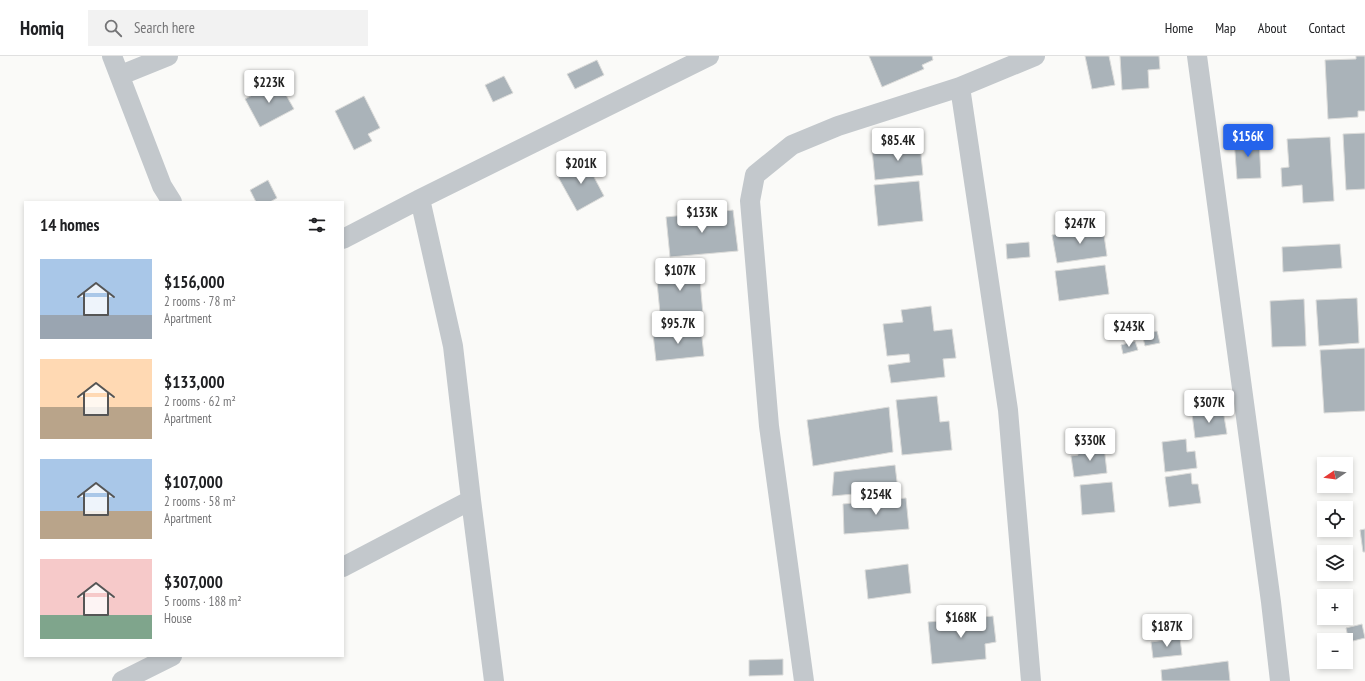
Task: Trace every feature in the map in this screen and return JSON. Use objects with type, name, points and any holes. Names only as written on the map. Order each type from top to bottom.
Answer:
[{"type":"street","points":[[112,56],[121,75],[162,186],[171,201]]},
{"type":"street","points":[[121,75],[168,56]]},
{"type":"street","points":[[344,238],[420,199],[709,56]]},
{"type":"street","points":[[804,681],[769,426],[750,201],[755,174],[792,145],[838,126],[960,87],[1035,56]]},
{"type":"street","points":[[1197,56],[1271,602],[1280,681]]},
{"type":"street","points":[[960,87],[1008,410],[1031,681]]},
{"type":"street","points":[[420,199],[453,346],[494,681]]},
{"type":"street","points":[[344,565],[471,500]]},
{"type":"street","points":[[122,681],[170,657]]},
{"type":"building","points":[[869,56],[932,56],[933,60],[922,65],[924,69],[882,87]]},
{"type":"building","points":[[1085,56],[1109,56],[1115,85],[1092,89]]},
{"type":"building","points":[[1120,56],[1159,56],[1160,69],[1148,70],[1149,88],[1122,90]]},
{"type":"building","points":[[1356,56],[1365,56],[1365,111],[1358,111],[1358,117],[1328,119],[1325,60],[1356,59]]},
{"type":"building","points":[[597,60],[604,75],[575,89],[567,74]]},
{"type":"building","points":[[504,76],[513,93],[493,102],[485,85]]},
{"type":"building","points":[[278,81],[294,109],[260,127],[245,99]]},
{"type":"building","points":[[364,96],[380,128],[368,134],[372,141],[354,150],[335,111]]},
{"type":"building","points":[[1365,133],[1365,189],[1346,190],[1343,134]]},
{"type":"building","points":[[1330,137],[1334,201],[1303,203],[1302,185],[1282,187],[1281,168],[1289,167],[1287,139]]},
{"type":"building","points":[[1259,138],[1261,178],[1237,179],[1234,139]]},
{"type":"building","points":[[920,144],[923,175],[875,180],[872,150]]},
{"type":"building","points":[[585,160],[604,196],[577,211],[557,175]]},
{"type":"building","points":[[268,180],[277,198],[272,201],[256,201],[250,190]]},
{"type":"building","points":[[919,181],[923,221],[878,226],[874,185]]},
{"type":"building","points":[[733,210],[738,251],[670,257],[666,217]]},
{"type":"building","points":[[1103,228],[1107,256],[1057,263],[1052,235]]},
{"type":"building","points":[[1029,242],[1030,257],[1007,259],[1006,244]]},
{"type":"building","points":[[1340,244],[1342,268],[1283,272],[1282,247]]},
{"type":"building","points":[[1105,265],[1109,294],[1059,301],[1055,271]]},
{"type":"building","points":[[699,267],[703,315],[671,318],[671,312],[660,313],[656,272]]},
{"type":"building","points":[[1357,298],[1359,343],[1319,346],[1316,300]]},
{"type":"building","points":[[1304,299],[1306,346],[1272,347],[1270,301]]},
{"type":"building","points":[[931,306],[934,331],[952,329],[956,358],[943,359],[945,377],[891,383],[888,365],[910,362],[909,354],[887,356],[883,324],[903,322],[901,310]]},
{"type":"building","points":[[701,329],[704,356],[656,361],[653,334]]},
{"type":"building","points":[[1157,331],[1160,343],[1145,346],[1142,334]]},
{"type":"building","points":[[1135,341],[1138,350],[1123,354],[1121,345]]},
{"type":"building","points":[[1365,348],[1365,411],[1324,413],[1320,350]]},
{"type":"building","points":[[937,396],[940,422],[949,421],[952,450],[902,455],[896,400]]},
{"type":"building","points":[[889,407],[893,452],[813,466],[807,420]]},
{"type":"building","points":[[1223,410],[1227,434],[1195,438],[1192,414]]},
{"type":"building","points":[[1186,439],[1187,452],[1195,451],[1197,468],[1165,472],[1162,442]]},
{"type":"building","points":[[1104,446],[1107,473],[1074,477],[1071,456],[1078,455],[1078,450]]},
{"type":"building","points":[[895,465],[898,490],[832,496],[834,472]]},
{"type":"building","points":[[1191,473],[1192,484],[1198,484],[1201,503],[1169,507],[1165,477]]},
{"type":"building","points":[[1112,482],[1115,512],[1082,515],[1080,485]]},
{"type":"building","points":[[906,498],[909,529],[844,534],[843,504]]},
{"type":"building","points":[[1365,529],[1365,552],[1363,552],[1360,530]]},
{"type":"building","points":[[908,564],[911,593],[868,599],[865,570]]},
{"type":"building","points":[[993,616],[996,642],[985,644],[986,659],[932,664],[928,622]]},
{"type":"building","points":[[1362,624],[1365,638],[1353,641],[1353,633],[1347,633],[1346,628]]},
{"type":"building","points":[[1180,638],[1182,655],[1153,658],[1151,642]]},
{"type":"building","points":[[783,659],[783,675],[749,676],[749,660]]},
{"type":"building","points":[[1228,661],[1230,681],[1162,681],[1161,670]]}]
